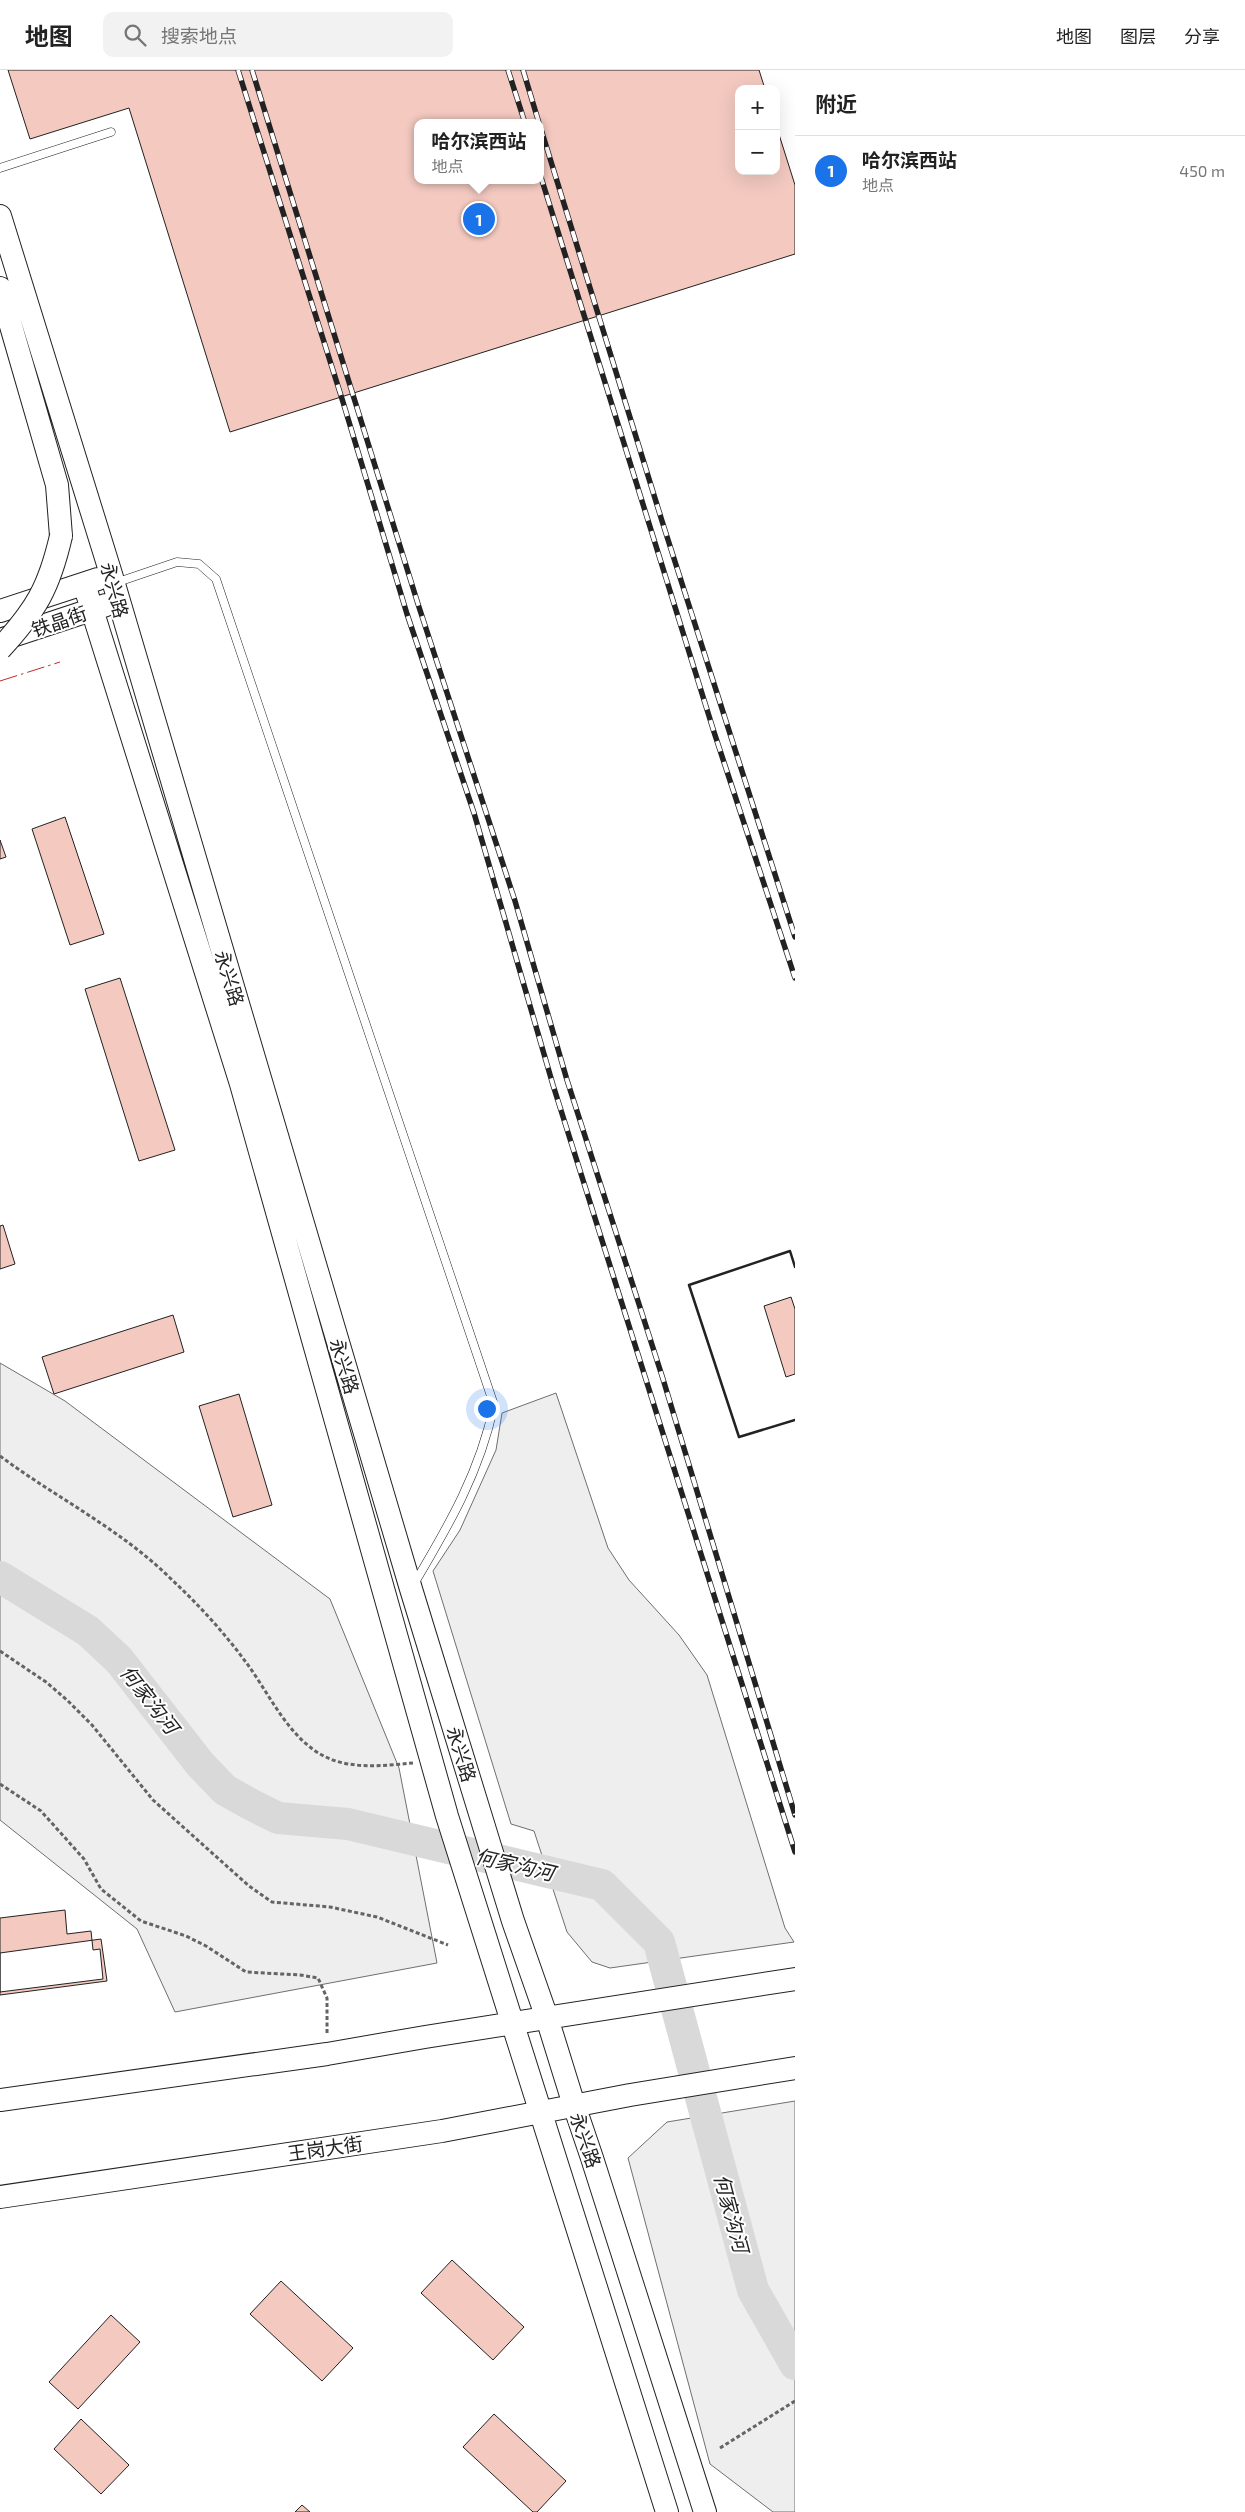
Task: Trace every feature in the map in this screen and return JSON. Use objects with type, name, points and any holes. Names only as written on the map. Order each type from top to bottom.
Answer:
[{"type":"main road","name":"永兴路","points":[[0,216],[114,586],[411,1588],[513,1921],[596,2167],[705,2512]]},
{"type":"main road","points":[[0,288],[58,485],[61,536],[48,583],[36,608],[0,649]]},
{"type":"main road","name":"永兴路","points":[[84,584],[241,1084],[448,1816],[667,2512]]},
{"type":"main road","name":"铁晶街","points":[[0,611],[84,584],[114,586]]},
{"type":"main road","name":"铁晶街","points":[[0,640],[92,610],[114,586]]},
{"type":"main road","points":[[0,2100],[328,2054],[795,1979]]},
{"type":"main road","name":"王岗大街","points":[[0,2197],[442,2131],[795,2068]]},
{"type":"lane","points":[[0,168],[111,132]]},
{"type":"lane","points":[[114,586],[177,562],[199,564],[216,579],[494,1404],[477,1465],[454,1518],[411,1588]]},
{"type":"path","points":[[0,1456],[140,1551],[169,1577],[244,1660],[299,1738],[315,1751],[341,1763],[374,1766],[417,1763]]},
{"type":"path","points":[[0,1652],[46,1682],[67,1700],[92,1725],[153,1800],[249,1886],[272,1902],[330,1906],[377,1917],[448,1945]]},
{"type":"path","points":[[0,1784],[41,1811],[84,1858],[101,1889],[141,1922],[186,1936],[206,1946],[246,1972],[318,1978],[327,1998],[328,2054]]},
{"type":"path","points":[[720,2448],[795,2401]]},
{"type":"shaded area","points":[[0,1363],[65,1401],[330,1599],[399,1768],[437,1963],[175,2012],[137,1929],[0,1820]]},
{"type":"shaded area","points":[[556,1393],[608,1548],[629,1580],[679,1635],[707,1675],[785,1928],[794,1942],[610,1968],[592,1962],[567,1932],[534,1831],[511,1824],[433,1571],[460,1530],[496,1450],[502,1413]]},
{"type":"shaded area","points":[[795,2101],[795,2512],[773,2512],[710,2464],[628,2158],[667,2122]]},
{"type":"building","points":[[8,70],[759,70],[764,85],[735,85],[735,175],[780,175],[780,138],[795,185],[795,254],[230,432],[129,108],[30,139]]},
{"type":"building","points":[[65,817],[104,934],[70,945],[32,829]]},
{"type":"building","points":[[0,840],[6,857],[0,859]]},
{"type":"building","points":[[120,978],[175,1150],[139,1161],[85,989]]},
{"type":"building","points":[[3,1225],[15,1264],[0,1269],[0,1226]]},
{"type":"building","points":[[791,1297],[795,1309],[795,1374],[786,1377],[764,1306]]},
{"type":"building","points":[[173,1315],[184,1352],[54,1394],[42,1357]]},
{"type":"building","points":[[239,1394],[272,1505],[233,1517],[199,1406]]},
{"type":"building","points":[[65,1910],[67,1934],[91,1931],[93,1950],[100,1949],[103,1979],[0,1992],[0,1918]]},
{"type":"building","points":[[101,1939],[107,1981],[0,1995],[0,1953]]},
{"type":"building","points":[[452,2260],[524,2327],[493,2360],[421,2293]]},
{"type":"building","points":[[281,2281],[353,2348],[322,2381],[250,2314]]},
{"type":"building","points":[[111,2315],[140,2342],[78,2409],[49,2382]]},
{"type":"building","points":[[494,2414],[566,2481],[537,2512],[533,2512],[463,2447]]},
{"type":"building","points":[[81,2419],[129,2465],[101,2494],[54,2449]]},
{"type":"building","points":[[302,2505],[310,2512],[295,2512]]},
{"type":"waterway","name":"何家沟河","points":[[0,1577],[88,1631],[119,1660],[200,1764],[225,1790],[252,1805],[278,1818],[348,1824],[602,1885],[659,1942],[753,2290],[795,2364]]},
{"type":"railway","points":[[238,70],[343,402],[407,614],[474,813],[553,1085],[795,1852]]},
{"type":"railway","points":[[252,70],[418,604],[515,901],[567,1080],[663,1379],[795,1815]]},
{"type":"railway","points":[[508,70],[524,119]]},
{"type":"railway","points":[[523,70],[538,119]]},
{"type":"railway","points":[[544,139],[662,521],[795,937]]},
{"type":"railway","points":[[543,184],[714,732],[795,978]]},
{"type":"wall","points":[[795,1267],[790,1251],[689,1285],[739,1437],[795,1420]]},
{"type":"power","points":[[0,681],[60,662]]},
{"type":"place","name":"哈尔滨西站","points":[[479,219]]}]
